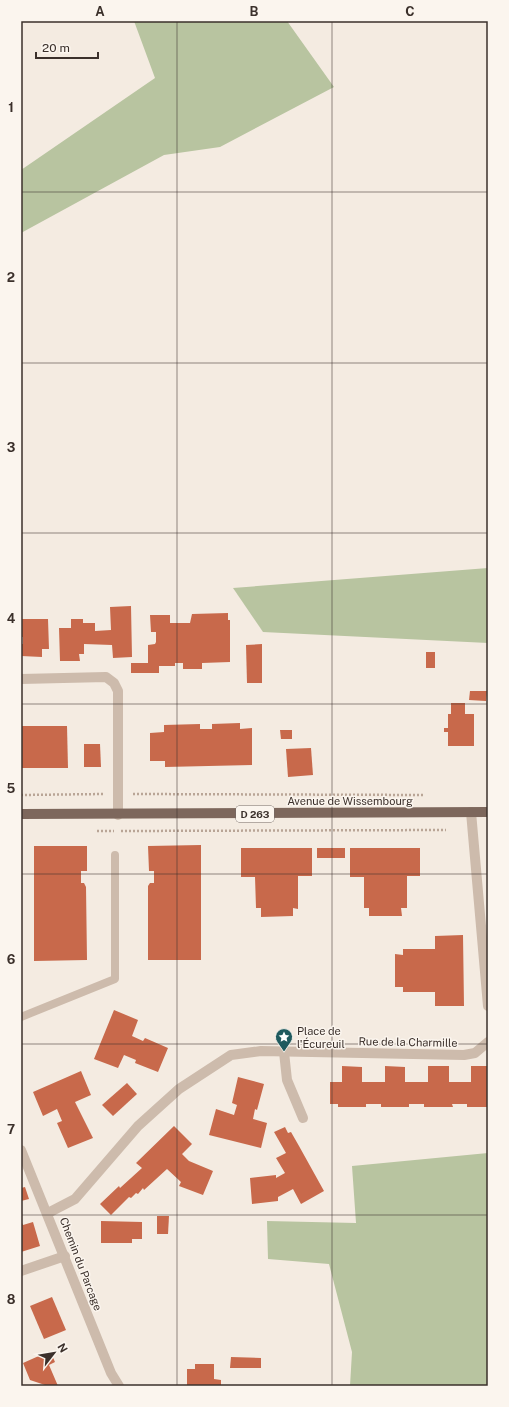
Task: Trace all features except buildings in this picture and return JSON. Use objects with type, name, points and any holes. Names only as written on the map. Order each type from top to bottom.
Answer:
[{"type":"main road","name":"Avenue de Wissembourg","points":[[21,814],[118,815],[488,812]]},
{"type":"street","points":[[21,679],[106,677],[114,683],[118,691],[118,815]]},
{"type":"street","points":[[471,812],[488,1006]]},
{"type":"street","name":"Rue de la Charmille","points":[[48,1213],[75,1199],[138,1126],[179,1090],[218,1062],[231,1055],[242,1053],[284,1052],[464,1055],[475,1053],[488,1042]]},
{"type":"street","points":[[284,1052],[287,1080],[303,1118]]},
{"type":"street","name":"Chemin du Parcage","points":[[21,1150],[48,1213],[111,1373],[119,1386]]},
{"type":"street","points":[[21,1271],[65,1256]]},
{"type":"lane","points":[[21,1017],[115,980],[115,854]]},
{"type":"path","points":[[21,794],[428,795]]},
{"type":"path","points":[[92,831],[472,829]]},
{"type":"green space","points":[[134,21],[287,21],[334,87],[220,147],[164,155],[21,233],[21,170],[155,78]]},
{"type":"green space","points":[[488,568],[488,643],[263,632],[233,588]]},
{"type":"green space","points":[[488,1153],[488,1386],[350,1386],[352,1352],[329,1264],[268,1259],[267,1221],[356,1223],[352,1166]]},
{"type":"place","name":"Place de l'Écureuil","points":[[284,1052]]}]
